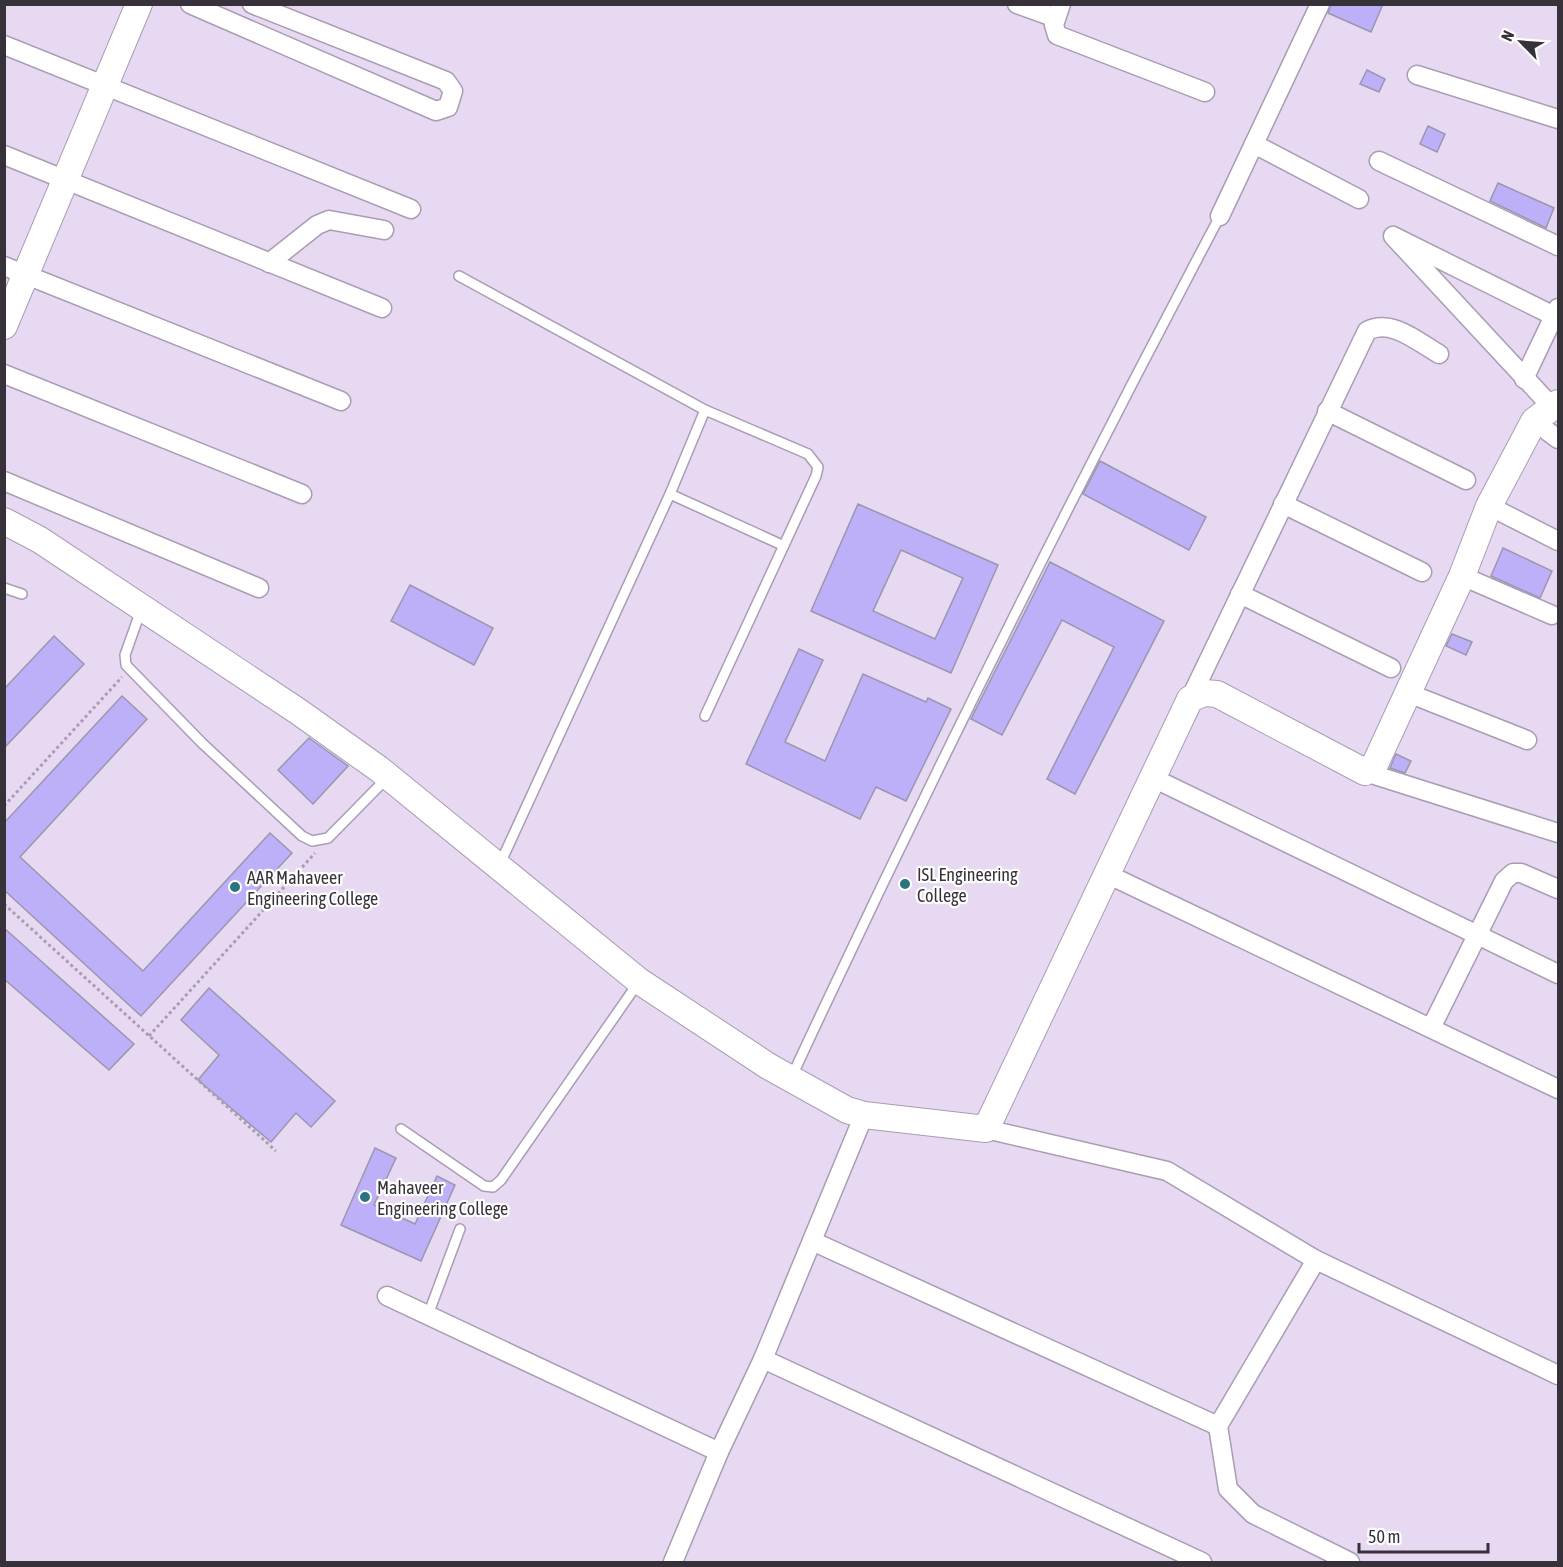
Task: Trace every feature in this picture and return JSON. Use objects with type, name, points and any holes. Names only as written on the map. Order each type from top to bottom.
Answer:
[{"type":"street","points":[[4,326],[15,270],[66,180],[139,4]]},
{"type":"street","points":[[190,4],[436,111],[448,107],[453,91],[446,81],[252,4]]},
{"type":"street","points":[[1017,4],[1059,11],[1054,29],[1057,35],[1205,92]]},
{"type":"street","points":[[1220,216],[1320,4]]},
{"type":"street","points":[[4,45],[411,209]]},
{"type":"street","points":[[1417,75],[1558,119]]},
{"type":"street","points":[[1254,144],[1359,199]]},
{"type":"street","points":[[4,155],[382,308]]},
{"type":"street","points":[[1379,161],[1558,246]]},
{"type":"street","points":[[269,263],[317,225],[329,220],[384,230]]},
{"type":"street","points":[[1524,379],[1556,312],[1393,236],[1524,379],[1548,410],[1558,439]]},
{"type":"street","points":[[15,270],[341,401]]},
{"type":"street","points":[[986,1129],[1367,330],[1378,325],[1394,328],[1439,354]]},
{"type":"street","points":[[4,374],[302,494]]},
{"type":"street","points":[[1365,772],[1380,757],[1462,576],[1489,506],[1548,410]]},
{"type":"street","points":[[1327,411],[1466,480]]},
{"type":"street","points":[[4,481],[260,588]]},
{"type":"street","points":[[1283,504],[1422,572]]},
{"type":"street","points":[[1489,506],[1558,541]]},
{"type":"street","points":[[4,520],[40,540],[299,712],[388,777],[639,981],[790,1079],[847,1110],[864,1115],[986,1129],[1167,1171],[1316,1260],[1558,1375]]},
{"type":"street","points":[[1462,576],[1552,615]]},
{"type":"street","points":[[1240,594],[1391,668]]},
{"type":"street","points":[[1190,699],[1204,693],[1217,694],[1365,772],[1558,833]]},
{"type":"street","points":[[1408,693],[1527,740]]},
{"type":"street","points":[[1153,778],[1558,974]]},
{"type":"street","points":[[1431,1028],[1504,881],[1513,873],[1521,873],[1558,889]]},
{"type":"street","points":[[1107,874],[1558,1089]]},
{"type":"street","points":[[673,1563],[719,1452],[763,1359],[864,1115]]},
{"type":"street","points":[[812,1240],[1218,1426]]},
{"type":"street","points":[[1316,1260],[1218,1426],[1228,1489],[1253,1514],[1350,1563]]},
{"type":"street","points":[[387,1296],[719,1452]]},
{"type":"street","points":[[763,1359],[1202,1563]]},
{"type":"lane","points":[[790,1079],[924,796],[1056,528],[1220,216]]},
{"type":"lane","points":[[459,276],[705,410],[808,454],[818,467],[816,476],[782,544],[705,716]]},
{"type":"lane","points":[[499,866],[670,494],[705,410]]},
{"type":"lane","points":[[670,494],[782,544]]},
{"type":"lane","points":[[4,588],[22,594]]},
{"type":"lane","points":[[142,608],[125,655],[125,662],[129,669],[202,743],[302,836],[312,841],[321,841],[332,834],[388,777]]},
{"type":"lane","points":[[401,1129],[484,1186],[492,1187],[501,1180],[639,981]]},
{"type":"lane","points":[[428,1315],[460,1229]]},
{"type":"path","points":[[4,806],[129,669]]},
{"type":"path","points":[[149,1036],[332,834]]},
{"type":"path","points":[[4,904],[276,1151]]},
{"type":"building","points":[[1331,4],[1383,4],[1371,32],[1328,13]]},
{"type":"building","points":[[1367,70],[1385,79],[1379,92],[1360,84]]},
{"type":"building","points":[[1428,126],[1445,134],[1437,152],[1420,144]]},
{"type":"building","points":[[1498,183],[1554,208],[1546,228],[1490,201]]},
{"type":"building","points":[[1100,461],[1206,517],[1189,550],[1083,494]]},
{"type":"building","points":[[858,504],[998,565],[951,673],[811,611]],"holes":[[[901,550],[963,578],[935,639],[873,611]]]},
{"type":"building","points":[[1503,548],[1552,571],[1540,598],[1491,576]]},
{"type":"building","points":[[1050,562],[1164,621],[1075,794],[1047,779],[1114,647],[1062,620],[1002,735],[971,719]]},
{"type":"building","points":[[410,585],[493,628],[474,665],[391,621]]},
{"type":"building","points":[[1452,634],[1472,642],[1466,655],[1446,646]]},
{"type":"building","points":[[54,636],[84,664],[4,748],[4,689]]},
{"type":"building","points":[[799,649],[823,660],[785,742],[825,761],[863,674],[926,702],[928,698],[951,709],[906,801],[876,787],[860,819],[746,764]]},
{"type":"building","points":[[122,696],[147,719],[20,857],[143,971],[270,833],[292,853],[141,1016],[4,890],[4,823]]},
{"type":"building","points":[[309,738],[348,766],[313,804],[278,770]]},
{"type":"building","points":[[1396,754],[1411,761],[1405,773],[1390,768]]},
{"type":"building","points":[[4,928],[134,1044],[109,1070],[4,979]]},
{"type":"building","points":[[209,988],[335,1101],[311,1127],[296,1113],[271,1142],[198,1080],[219,1055],[181,1020]]},
{"type":"building","name":"Mahaveer Engineering College","points":[[375,1148],[396,1158],[374,1205],[415,1224],[437,1176],[455,1185],[421,1261],[341,1225]]},
{"type":"place","name":"ISL Engineering College","points":[[905,884]]},
{"type":"place","name":"AAR Mahaveer Engineering College","points":[[235,887]]},
{"type":"place","name":"Mahaveer Engineering College","points":[[365,1197]]}]
